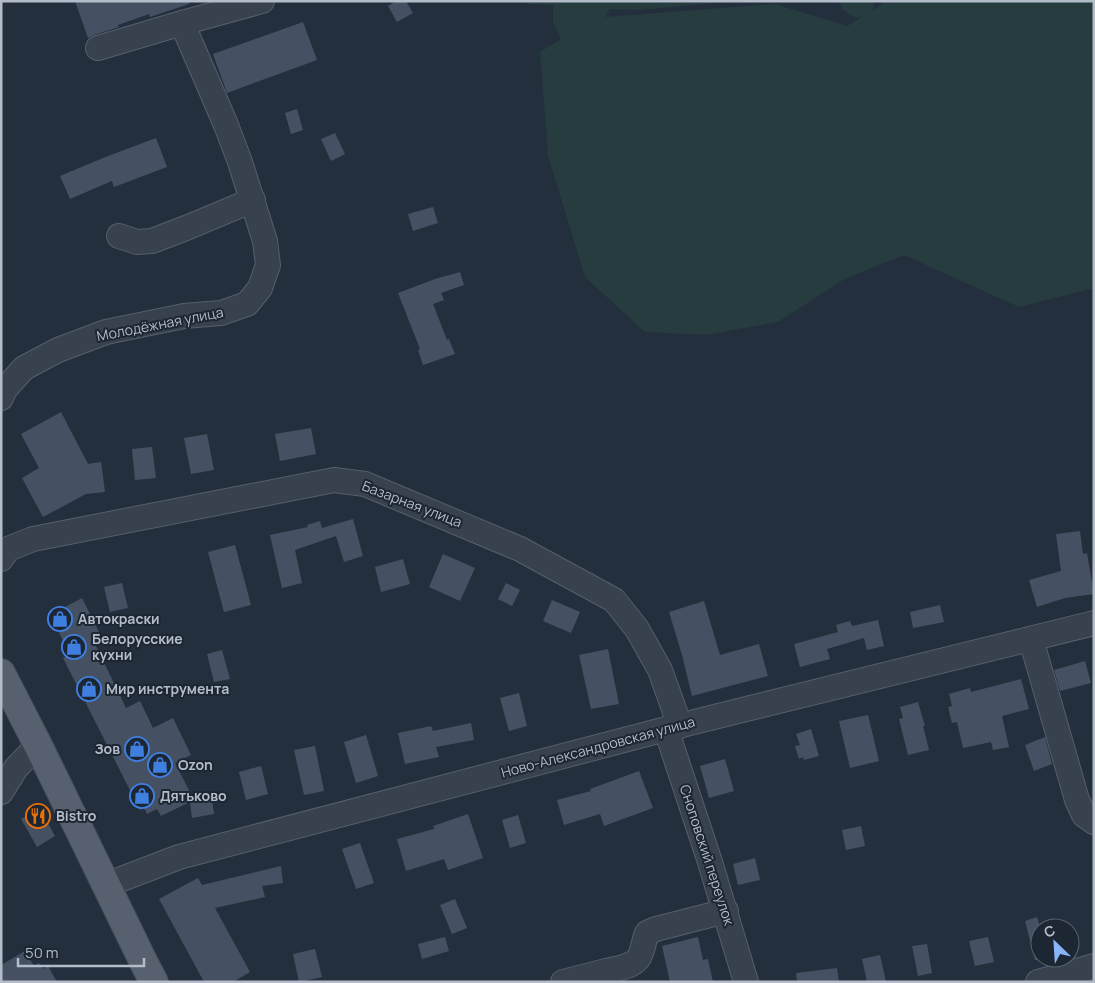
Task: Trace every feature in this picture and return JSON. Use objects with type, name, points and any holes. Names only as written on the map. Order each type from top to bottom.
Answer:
[{"type":"main road","points":[[1,673],[154,982]]},
{"type":"street","points":[[98,48],[182,23],[220,8],[262,1]]},
{"type":"street","name":"Молодёжная улица","points":[[1,398],[5,389],[24,368],[58,350],[106,332],[184,316],[222,313],[247,304],[260,288],[268,265],[265,241],[253,200],[226,125],[182,23]]},
{"type":"street","points":[[120,236],[137,242],[152,242],[253,200]]},
{"type":"street","name":"Базарная улица","points":[[1,558],[8,549],[33,539],[334,480],[365,484],[520,549],[614,600],[637,629],[660,670],[673,727]]},
{"type":"street","name":"Ново-Александровская улица","points":[[106,885],[179,856],[673,727],[1094,623]]},
{"type":"street","points":[[1031,639],[1077,800],[1084,815],[1094,822]]},
{"type":"street","name":"Сноповский переулок","points":[[673,727],[746,982]]},
{"type":"street","points":[[1,792],[16,768],[38,745]]},
{"type":"street","points":[[563,982],[607,976],[637,961],[648,933],[656,929],[726,911]]},
{"type":"street","points":[[1038,982],[1094,966]]},
{"type":"green space","points":[[526,1],[719,1],[640,10],[610,9],[605,17],[775,4],[847,26],[863,16],[855,18],[842,9],[839,1],[875,1],[872,11],[882,4],[883,1],[1094,1],[1094,288],[1019,307],[904,255],[846,278],[778,322],[706,335],[645,332],[585,277],[548,156],[540,52],[561,39],[553,23],[553,5],[527,4]]},
{"type":"building","points":[[75,1],[189,1],[189,4],[150,17],[149,14],[88,38]]},
{"type":"building","points":[[396,1],[406,1],[413,13],[397,22],[388,6]]},
{"type":"building","points":[[303,22],[317,60],[227,93],[213,54]]},
{"type":"building","points":[[297,109],[303,130],[291,134],[285,113]]},
{"type":"building","points":[[335,133],[345,154],[331,161],[321,139]]},
{"type":"building","points":[[156,138],[167,167],[114,187],[112,181],[70,199],[60,176]]},
{"type":"building","points":[[433,207],[438,223],[413,231],[408,214]]},
{"type":"building","points":[[460,272],[464,285],[441,293],[444,300],[433,304],[447,340],[449,339],[455,354],[423,365],[418,350],[420,349],[398,293]]},
{"type":"building","points":[[61,412],[88,464],[101,462],[105,492],[86,494],[43,517],[22,478],[39,468],[21,434]]},
{"type":"building","points":[[311,428],[316,454],[280,461],[275,434]]},
{"type":"building","points":[[207,434],[214,470],[191,474],[184,438]]},
{"type":"building","points":[[152,447],[156,478],[135,480],[132,449]]},
{"type":"building","points":[[353,519],[363,556],[344,562],[336,536],[295,550],[302,583],[282,588],[270,535],[308,527],[307,525],[320,521],[322,528]]},
{"type":"building","points":[[1080,531],[1083,554],[1087,553],[1094,594],[1065,598],[1037,607],[1029,580],[1061,571],[1056,534]]},
{"type":"building","points":[[235,545],[251,605],[224,612],[208,552]]},
{"type":"building","points":[[443,554],[475,568],[460,601],[429,587]]},
{"type":"building","points":[[403,559],[410,584],[381,592],[375,567]]},
{"type":"building","points":[[122,583],[128,608],[110,612],[104,587]]},
{"type":"building","points":[[506,583],[520,590],[512,606],[498,599]]},
{"type":"building","points":[[82,598],[102,638],[94,642],[126,708],[140,701],[153,728],[173,718],[191,755],[175,763],[192,796],[211,793],[214,814],[192,818],[190,802],[161,816],[157,809],[147,814],[144,808],[140,810],[63,658],[70,654],[50,615]]},
{"type":"building","points":[[552,600],[580,612],[571,633],[543,621]]},
{"type":"building","points":[[704,601],[720,655],[759,644],[768,676],[692,696],[669,612]]},
{"type":"building","points":[[940,605],[944,622],[913,628],[910,612]]},
{"type":"building","points":[[878,620],[884,646],[867,650],[864,638],[827,649],[830,659],[800,667],[794,644],[838,632],[836,625],[850,621],[852,626]]},
{"type":"building","points":[[608,649],[619,704],[591,709],[579,655]]},
{"type":"building","points":[[222,650],[230,679],[214,682],[207,654]]},
{"type":"building","points":[[1085,661],[1091,683],[1060,691],[1054,670]]},
{"type":"building","points":[[1021,679],[1029,709],[1002,716],[1009,747],[993,750],[991,742],[963,748],[957,722],[952,723],[948,707],[952,706],[949,694],[970,688],[971,692]]},
{"type":"building","points":[[519,693],[527,726],[509,731],[500,698]]},
{"type":"building","points":[[918,702],[929,750],[908,755],[899,719],[903,718],[900,707]]},
{"type":"building","points":[[868,715],[879,761],[850,768],[839,721]]},
{"type":"building","points":[[471,723],[474,740],[436,747],[439,757],[405,764],[398,733],[431,726],[433,731]]},
{"type":"building","points":[[811,729],[819,756],[804,760],[803,757],[799,759],[795,746],[800,745],[796,734]]},
{"type":"building","points":[[366,735],[378,776],[356,783],[344,742]]},
{"type":"building","points":[[1045,737],[1052,764],[1034,771],[1025,745]]},
{"type":"building","points":[[315,746],[324,791],[304,795],[294,750]]},
{"type":"building","points":[[725,759],[734,791],[709,798],[700,766]]},
{"type":"building","points":[[261,766],[268,794],[246,800],[239,772]]},
{"type":"building","points":[[639,771],[653,808],[604,826],[600,814],[564,825],[557,800],[591,791],[590,789]]},
{"type":"building","points":[[40,809],[55,836],[37,847],[21,819]]},
{"type":"building","points":[[468,814],[483,858],[448,870],[444,859],[406,871],[397,839],[434,829],[433,826]]},
{"type":"building","points":[[518,815],[526,843],[510,848],[502,820]]},
{"type":"building","points":[[861,826],[865,846],[846,850],[842,830]]},
{"type":"building","points":[[360,843],[374,883],[356,889],[342,849]]},
{"type":"building","points":[[755,858],[760,880],[738,885],[733,864]]},
{"type":"building","points":[[281,866],[283,883],[262,886],[265,897],[215,908],[250,972],[233,982],[204,982],[159,899],[198,878],[202,885]]},
{"type":"building","points":[[455,899],[467,928],[452,934],[440,905]]},
{"type":"building","points":[[1030,919],[1030,940],[1025,921]]},
{"type":"building","points":[[445,937],[449,951],[422,959],[418,944]]},
{"type":"building","points":[[698,937],[703,960],[708,959],[713,982],[670,982],[662,946]]},
{"type":"building","points":[[988,937],[994,962],[975,966],[969,941]]},
{"type":"building","points":[[927,944],[932,973],[918,976],[912,946]]},
{"type":"building","points":[[315,949],[322,977],[299,982],[293,954]]},
{"type":"building","points":[[25,951],[34,966],[39,963],[43,969],[48,966],[57,982],[1,982],[1,965]]},
{"type":"building","points":[[880,955],[886,982],[867,982],[862,959]]},
{"type":"building","points":[[837,968],[839,982],[797,982],[796,973]]},
{"type":"place","name":"Автокраски","points":[[60,619]]},
{"type":"place","name":"Белорусские кухни","points":[[74,647]]},
{"type":"place","name":"Мир инструмента","points":[[89,689]]},
{"type":"place","name":"Зов","points":[[137,749]]},
{"type":"place","name":"Ozon","points":[[160,765]]},
{"type":"place","name":"Дятьково","points":[[142,796]]},
{"type":"place","name":"Bistro","points":[[38,816]]}]
